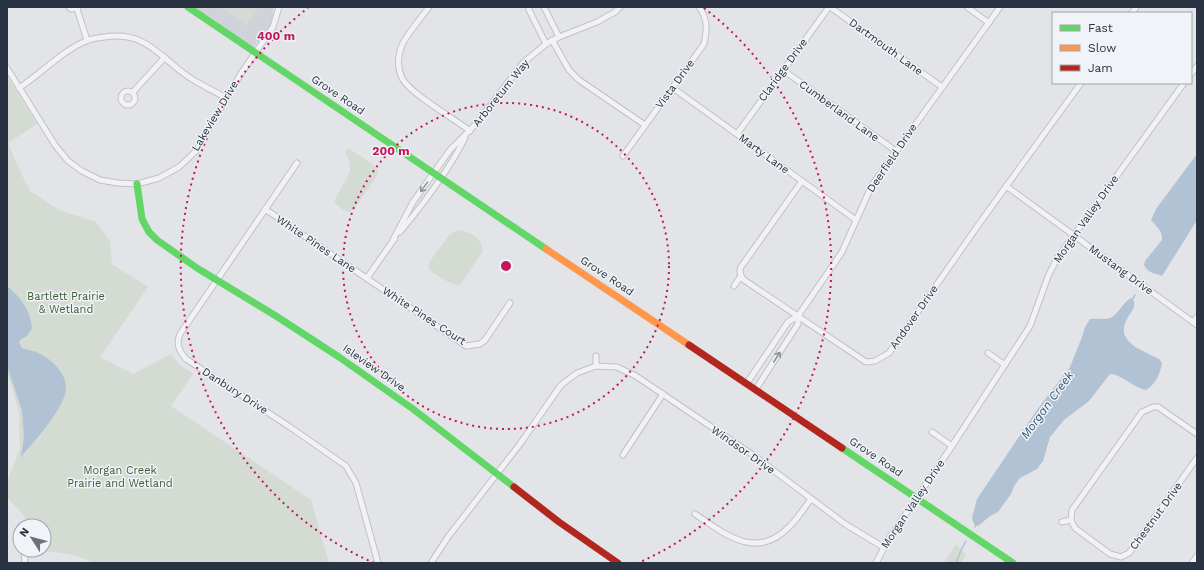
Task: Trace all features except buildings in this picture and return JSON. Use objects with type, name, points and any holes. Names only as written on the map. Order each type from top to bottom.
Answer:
[{"type":"street","points":[[69,7],[71,9],[78,8],[87,40]]},
{"type":"street","name":"Grove Road","points":[[188,7],[1013,563]]},
{"type":"street","name":"Lakeview Drive","points":[[7,68],[54,145],[68,161],[82,171],[100,180],[118,184],[137,184],[159,178],[180,167],[196,151],[226,98],[273,27],[279,7]]},
{"type":"street","points":[[429,7],[403,43],[399,55],[398,66],[402,78],[411,89],[470,131]]},
{"type":"street","points":[[529,7],[529,10],[546,44]]},
{"type":"street","points":[[544,7],[559,37]]},
{"type":"street","name":"Arboretum Way","points":[[393,240],[413,202],[433,173],[450,150],[466,136],[523,63],[552,40],[598,22],[615,12],[620,7]]},
{"type":"street","name":"Vista Drive","points":[[623,156],[704,44],[707,30],[705,19],[699,7]]},
{"type":"street","name":"Claridge Drive","points":[[737,134],[830,7]]},
{"type":"street","name":"Dartmouth Lane","points":[[830,7],[942,87]]},
{"type":"street","points":[[967,7],[988,23]]},
{"type":"street","name":"Deerfield Drive","points":[[798,316],[842,252],[872,185],[1000,7]]},
{"type":"street","points":[[19,88],[65,53],[87,40],[111,36],[133,38],[154,48],[186,75],[226,98]]},
{"type":"street","points":[[552,40],[569,70],[579,80],[645,125]]},
{"type":"street","points":[[133,92],[165,57]]},
{"type":"street","name":"Cumberland Lane","points":[[783,70],[896,151]]},
{"type":"street","name":"Andover Drive","points":[[741,276],[744,280],[866,362],[876,361],[882,358],[889,353],[1006,186],[1080,84]]},
{"type":"street","name":"Morgan Valley Drive","points":[[876,563],[883,547],[952,446],[1030,326],[1051,269],[1058,257],[1183,84]]},
{"type":"street","name":"Marty Lane","points":[[673,88],[856,220]]},
{"type":"street","name":"Arboretum Way","points":[[367,278],[393,240],[421,206],[456,156],[466,136]]},
{"type":"street","name":"Danbury Drive","points":[[296,163],[180,334],[178,342],[179,351],[186,358],[346,466],[356,483],[378,563]]},
{"type":"street","points":[[734,286],[741,276],[739,271],[741,267],[802,181]]},
{"type":"street","name":"Isleview Drive","points":[[137,184],[142,219],[149,232],[157,240],[216,281],[276,316],[339,357],[413,409],[560,523],[618,563]]},
{"type":"street","name":"Mustang Drive","points":[[1006,186],[1195,323]]},
{"type":"street","name":"White Pines Lane","points":[[265,209],[367,278]]},
{"type":"street","name":"White Pines Court","points":[[367,278],[466,346],[480,344],[485,340],[510,303]]},
{"type":"street","points":[[746,383],[788,322],[798,316]]},
{"type":"street","points":[[756,389],[798,324],[798,316]]},
{"type":"street","points":[[1195,323],[1197,317]]},
{"type":"street","points":[[988,353],[1005,365]]},
{"type":"street","points":[[596,356],[596,366]]},
{"type":"street","name":"Windsor Drive","points":[[431,563],[448,537],[497,475],[560,385],[577,373],[596,366],[617,367],[626,370],[753,455],[845,524],[883,547]]},
{"type":"street","points":[[623,455],[663,394]]},
{"type":"street","points":[[1062,522],[1071,520],[1072,510],[1140,414],[1145,410],[1153,407],[1162,409],[1197,434]]},
{"type":"street","points":[[932,432],[952,446]]},
{"type":"street","name":"Chestnut Drive","points":[[1071,520],[1075,528],[1110,554],[1121,557],[1129,554],[1197,458]]},
{"type":"street","points":[[696,514],[724,534],[736,540],[750,544],[765,542],[780,535],[790,526],[810,499]]},
{"type":"street","points":[[1192,563],[1197,556]]},
{"type":"shaded area","points":[[193,7],[274,7],[271,24],[253,48]]},
{"type":"green space","points":[[221,7],[259,7],[247,25]]},
{"type":"green space","name":"Morgan Creek Prairie and Wetland","points":[[7,76],[37,124],[8,143],[30,191],[59,210],[96,222],[110,241],[112,264],[148,287],[100,357],[133,374],[171,354],[179,364],[193,374],[171,406],[311,500],[329,563],[94,563],[73,555],[52,552],[52,518],[25,518],[7,497],[7,482],[20,449],[19,412],[7,372]]},
{"type":"green space","points":[[349,149],[370,162],[378,170],[377,175],[357,205],[349,212],[343,210],[334,202],[350,172],[350,163],[345,151]]},
{"type":"green space","points":[[458,230],[467,232],[474,236],[480,242],[483,251],[460,285],[448,282],[429,268],[430,261],[450,234]]},
{"type":"green space","points":[[956,544],[966,555],[961,563],[944,563]]},
{"type":"water","points":[[1197,154],[1197,220],[1162,276],[1150,272],[1144,265],[1145,261],[1162,240],[1160,231],[1151,220],[1156,209]]},
{"type":"water","points":[[7,286],[24,304],[31,321],[32,328],[27,336],[20,340],[19,343],[22,348],[40,354],[52,362],[63,376],[66,388],[62,402],[52,419],[21,457],[24,436],[22,411],[7,366]]},
{"type":"water","points":[[1131,298],[1134,301],[1134,306],[1124,326],[1124,333],[1132,344],[1159,359],[1162,363],[1159,375],[1155,382],[1146,390],[1119,376],[1110,374],[1089,401],[1064,420],[1050,437],[1043,461],[1037,469],[1020,478],[998,512],[990,516],[978,526],[974,524],[972,518],[977,499],[1037,410],[1070,367],[1085,327],[1090,319],[1110,318],[1116,314]]},
{"type":"waterway","name":"Morgan Creek","points":[[1132,300],[1135,295]]},
{"type":"waterway","name":"Morgan Creek","points":[[975,527],[977,523]]},
{"type":"waterway","name":"Morgan Creek","points":[[956,563],[966,541]]},
{"type":"traffic: fast","points":[[188,7],[546,249]]},
{"type":"traffic: fast","points":[[137,184],[142,219],[149,232],[157,240],[197,268],[276,316],[339,357],[413,409],[514,487]]},
{"type":"traffic: fast","points":[[842,448],[1013,563]]},
{"type":"traffic: slow","points":[[546,249],[689,345]]},
{"type":"traffic: jam","points":[[689,345],[842,448]]},
{"type":"traffic: jam","points":[[514,487],[559,522],[618,563]]},
{"type":"park label","name":"Bartlett Prairie & Wetland","points":[[66,302]]}]
